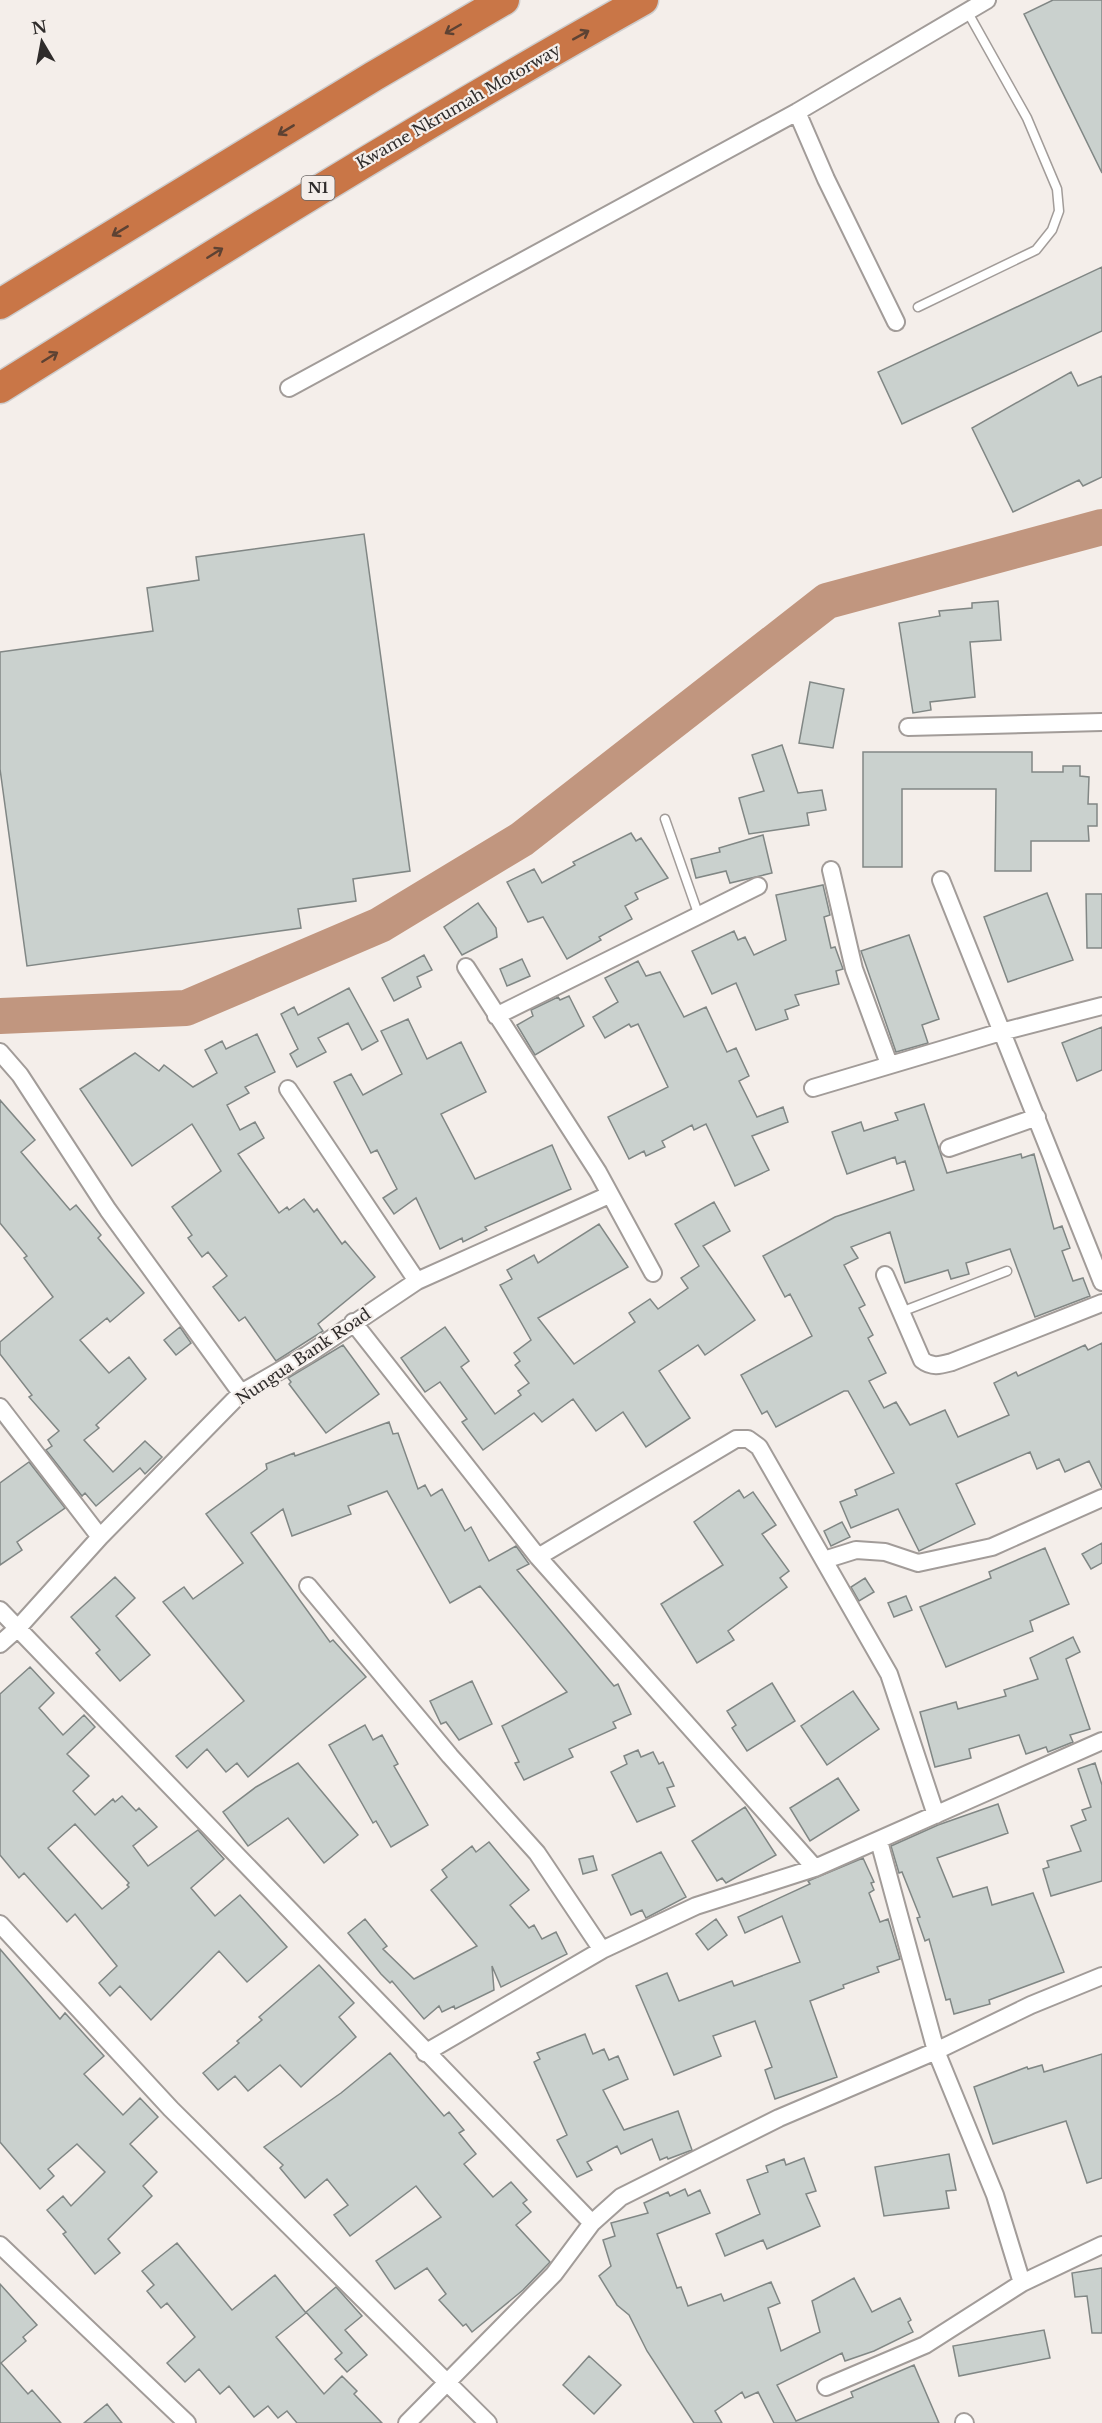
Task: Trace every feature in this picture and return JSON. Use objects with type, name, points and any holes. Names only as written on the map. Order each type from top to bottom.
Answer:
[{"type":"highway","points":[[0,304],[364,82],[504,0]]},
{"type":"highway","name":"Kwame Nkrumah Motorway","points":[[0,388],[328,182],[643,0]]},
{"type":"street","points":[[289,388],[797,112],[987,0]]},
{"type":"street","points":[[797,112],[826,180],[896,322]]},
{"type":"street","points":[[908,727],[1102,722]]},
{"type":"street","points":[[831,870],[854,969],[889,1064]]},
{"type":"street","points":[[940,880],[1102,1282]]},
{"type":"street","points":[[496,1016],[758,886]]},
{"type":"street","points":[[466,967],[598,1172],[653,1273]]},
{"type":"street","points":[[813,1088],[1001,1032],[1102,1006]]},
{"type":"street","points":[[0,1052],[20,1075],[108,1210],[241,1394]]},
{"type":"street","points":[[288,1089],[417,1281]]},
{"type":"street","points":[[949,1148],[1037,1117]]},
{"type":"street","name":"Nungua Bank Road","points":[[0,1644],[18,1628],[100,1537],[241,1394],[307,1355],[417,1281],[609,1195]]},
{"type":"street","points":[[885,1275],[922,1359],[927,1364],[937,1366],[1102,1303]]},
{"type":"street","points":[[354,1322],[538,1557],[815,1868]]},
{"type":"street","points":[[0,1407],[100,1537]]},
{"type":"street","points":[[538,1557],[736,1439],[748,1438],[759,1447],[889,1674],[936,1815]]},
{"type":"street","points":[[824,1560],[856,1550],[885,1552],[918,1563],[992,1546],[1102,1498]]},
{"type":"street","points":[[308,1586],[450,1756],[537,1853],[602,1950]]},
{"type":"street","points":[[0,1610],[425,2053],[592,2223]]},
{"type":"street","points":[[425,2053],[602,1950],[696,1906],[815,1868],[1102,1741]]},
{"type":"street","points":[[879,1841],[936,2051],[995,2195],[1022,2283]]},
{"type":"street","points":[[0,1923],[171,2109],[488,2423]]},
{"type":"street","points":[[407,2423],[554,2274],[592,2223],[621,2197],[778,2118],[936,2051],[1031,2005],[1102,1976]]},
{"type":"street","points":[[0,2245],[187,2423]]},
{"type":"street","points":[[826,2387],[926,2345],[1022,2283],[1102,2245]]},
{"type":"lane","points":[[918,306],[1036,250],[1052,230],[1059,211],[1057,189],[1027,118],[967,11]]},
{"type":"lane","points":[[665,819],[699,916]]},
{"type":"lane","points":[[901,1312],[1007,1271]]},
{"type":"building","points":[[1053,0],[1102,0],[1102,173],[1024,14]]},
{"type":"building","points":[[1102,267],[1102,331],[902,424],[878,372]]},
{"type":"building","points":[[1071,372],[1078,386],[1102,376],[1102,477],[1083,486],[1079,480],[1013,512],[972,428]]},
{"type":"building","points":[[364,534],[410,871],[353,879],[356,901],[298,909],[301,928],[27,966],[0,769],[0,652],[153,631],[147,588],[199,580],[196,557]]},
{"type":"building","points":[[998,601],[1001,640],[970,642],[975,697],[930,702],[931,710],[913,713],[899,623],[940,616],[939,611],[972,608],[972,603]]},
{"type":"building","points":[[810,682],[844,689],[833,748],[799,743]]},
{"type":"building","points":[[782,745],[798,793],[822,790],[826,810],[807,813],[809,825],[749,834],[739,798],[764,791],[752,755]]},
{"type":"building","points":[[863,752],[1032,752],[1032,772],[1063,772],[1063,766],[1080,766],[1080,776],[1089,777],[1088,804],[1097,804],[1097,826],[1088,826],[1089,841],[1031,841],[1031,871],[995,871],[996,789],[902,789],[902,867],[863,867]]},
{"type":"building","points":[[631,833],[636,841],[641,838],[668,878],[635,893],[638,899],[625,906],[632,919],[599,937],[601,940],[567,959],[543,917],[528,922],[507,882],[534,869],[542,883],[575,865],[573,862]]},
{"type":"building","points":[[763,835],[772,873],[730,883],[726,871],[696,878],[691,859],[720,852],[719,848]]},
{"type":"building","points":[[823,885],[830,915],[824,917],[831,948],[835,947],[843,969],[836,971],[839,984],[795,995],[799,1005],[785,1010],[788,1019],[756,1030],[736,983],[712,994],[692,951],[734,931],[738,940],[745,937],[754,955],[786,940],[776,895]]},
{"type":"building","points":[[1047,893],[1073,960],[1008,982],[984,917]]},
{"type":"building","points":[[1086,894],[1102,894],[1102,948],[1087,948]]},
{"type":"building","points":[[478,903],[496,928],[497,937],[462,955],[444,927]]},
{"type":"building","points":[[909,935],[939,1019],[922,1025],[928,1043],[896,1052],[861,951]]},
{"type":"building","points":[[424,955],[432,970],[417,977],[421,987],[394,1001],[382,978]]},
{"type":"building","points":[[522,959],[530,976],[507,986],[500,969]]},
{"type":"building","points":[[638,961],[646,976],[660,972],[684,1017],[706,1007],[727,1052],[736,1048],[749,1076],[739,1081],[757,1117],[783,1107],[788,1122],[752,1136],[769,1170],[735,1186],[706,1124],[694,1130],[692,1125],[662,1141],[665,1147],[646,1156],[644,1151],[629,1159],[608,1117],[668,1087],[638,1024],[631,1027],[629,1024],[605,1038],[593,1017],[618,1002],[605,978]]},
{"type":"building","points":[[349,988],[378,1041],[362,1050],[348,1023],[318,1038],[326,1052],[297,1067],[290,1054],[298,1049],[281,1014],[294,1007],[298,1015]]},
{"type":"building","points":[[569,996],[584,1026],[535,1055],[517,1025],[533,1016],[531,1010],[558,997],[560,1000]]},
{"type":"building","points":[[408,1019],[427,1059],[461,1042],[486,1092],[441,1114],[475,1179],[552,1145],[571,1189],[485,1227],[487,1230],[463,1242],[462,1238],[440,1249],[416,1198],[394,1214],[383,1198],[397,1189],[377,1150],[371,1153],[334,1082],[351,1074],[363,1095],[402,1074],[381,1031]]},
{"type":"building","points":[[1102,1027],[1102,1070],[1077,1081],[1062,1043]]},
{"type":"building","points":[[257,1034],[275,1072],[245,1087],[249,1093],[227,1105],[240,1130],[255,1122],[264,1138],[238,1154],[279,1213],[287,1207],[289,1210],[304,1199],[314,1212],[317,1209],[342,1244],[345,1241],[375,1277],[318,1324],[323,1331],[276,1361],[245,1317],[239,1321],[213,1287],[227,1276],[208,1252],[202,1257],[188,1238],[192,1235],[172,1207],[221,1171],[192,1124],[132,1166],[80,1089],[135,1053],[159,1071],[164,1065],[193,1087],[217,1073],[205,1050],[222,1041],[226,1049]]},
{"type":"building","points":[[0,1100],[35,1140],[21,1152],[70,1210],[76,1205],[101,1235],[98,1238],[144,1293],[110,1322],[107,1318],[80,1340],[109,1373],[129,1357],[146,1379],[96,1425],[99,1428],[84,1440],[113,1472],[145,1441],[162,1457],[145,1474],[140,1468],[96,1506],[85,1493],[82,1496],[46,1450],[52,1446],[48,1440],[59,1431],[29,1397],[32,1395],[0,1354],[0,1342],[53,1297],[24,1258],[27,1256],[0,1223]]},
{"type":"building","points":[[924,1104],[947,1173],[1021,1154],[1022,1158],[1034,1154],[1054,1229],[1062,1226],[1070,1248],[1062,1251],[1073,1281],[1083,1278],[1090,1296],[1035,1317],[1010,1249],[966,1263],[969,1274],[951,1279],[948,1270],[905,1283],[890,1232],[851,1247],[858,1258],[844,1265],[865,1305],[859,1308],[873,1335],[868,1338],[886,1373],[869,1381],[884,1408],[896,1402],[910,1425],[945,1410],[958,1437],[1009,1415],[994,1383],[1016,1372],[1018,1376],[1085,1345],[1088,1350],[1102,1343],[1102,1488],[1089,1461],[1065,1472],[1059,1459],[1037,1469],[1030,1452],[956,1484],[975,1524],[919,1551],[898,1509],[851,1528],[840,1502],[857,1495],[855,1490],[894,1473],[848,1391],[776,1427],[767,1411],[762,1414],[741,1375],[812,1336],[790,1294],[785,1297],[763,1256],[835,1217],[914,1190],[905,1161],[897,1164],[895,1157],[847,1174],[832,1132],[861,1122],[864,1131],[898,1120],[895,1113]]},
{"type":"building","points":[[714,1202],[730,1231],[703,1246],[755,1320],[705,1355],[698,1345],[659,1371],[690,1418],[646,1447],[623,1412],[596,1431],[573,1399],[542,1422],[534,1413],[483,1450],[462,1422],[467,1419],[440,1382],[425,1392],[401,1358],[445,1327],[469,1361],[461,1367],[495,1414],[521,1395],[518,1391],[529,1383],[515,1365],[520,1361],[514,1353],[531,1340],[500,1285],[512,1279],[507,1270],[534,1255],[538,1263],[599,1224],[628,1267],[538,1318],[574,1364],[635,1322],[629,1313],[650,1299],[658,1309],[688,1288],[681,1278],[699,1266],[675,1224]]},
{"type":"building","points":[[180,1327],[191,1343],[176,1355],[164,1340]]},
{"type":"building","points":[[343,1345],[379,1394],[326,1433],[289,1384],[291,1382],[288,1378]]},
{"type":"building","points":[[389,1422],[393,1434],[398,1433],[418,1489],[425,1485],[431,1496],[442,1489],[465,1531],[471,1527],[489,1561],[516,1546],[529,1564],[517,1570],[614,1686],[618,1684],[631,1714],[613,1722],[616,1728],[569,1749],[573,1757],[524,1780],[515,1763],[519,1762],[502,1726],[567,1692],[480,1586],[450,1603],[387,1491],[348,1506],[351,1514],[292,1536],[283,1509],[251,1533],[330,1642],[333,1640],[366,1677],[248,1777],[237,1763],[226,1772],[207,1749],[187,1768],[176,1756],[244,1701],[163,1602],[184,1587],[193,1599],[243,1563],[206,1514],[267,1469],[266,1464],[294,1453],[295,1456]]},
{"type":"building","points":[[29,1462],[65,1508],[17,1542],[22,1550],[0,1565],[0,1483]]},
{"type":"building","points":[[739,1490],[744,1498],[753,1492],[776,1525],[762,1534],[789,1571],[780,1578],[787,1587],[728,1631],[734,1640],[697,1663],[661,1604],[723,1565],[694,1522]]},
{"type":"building","points":[[842,1522],[850,1537],[831,1546],[824,1531]]},
{"type":"building","points":[[1102,1543],[1102,1563],[1091,1569],[1082,1554]]},
{"type":"building","points":[[1045,1548],[1069,1604],[1030,1621],[1033,1631],[946,1667],[920,1607],[991,1578],[989,1572]]},
{"type":"building","points":[[115,1577],[135,1598],[116,1616],[150,1655],[120,1681],[96,1653],[100,1650],[71,1617]]},
{"type":"building","points":[[865,1578],[874,1592],[859,1601],[851,1587]]},
{"type":"building","points":[[906,1596],[912,1610],[894,1617],[888,1603]]},
{"type":"building","points":[[1073,1637],[1080,1652],[1066,1659],[1090,1729],[1070,1735],[1073,1742],[1048,1752],[1046,1747],[1026,1754],[1019,1735],[969,1749],[971,1758],[935,1767],[920,1712],[956,1702],[958,1709],[1006,1696],[1004,1690],[1038,1679],[1030,1658]]},
{"type":"building","points":[[30,1667],[54,1693],[39,1708],[63,1735],[84,1715],[95,1727],[67,1754],[89,1776],[73,1791],[95,1815],[113,1799],[115,1802],[122,1796],[136,1811],[139,1808],[157,1827],[133,1846],[148,1866],[198,1830],[224,1859],[191,1888],[215,1916],[240,1895],[287,1947],[247,1982],[219,1951],[151,2020],[120,1986],[110,1996],[99,1983],[117,1966],[75,1914],[67,1922],[24,1873],[19,1878],[0,1855],[0,1694]],"holes":[[[75,1824],[129,1883],[127,1885],[129,1887],[102,1909],[48,1848]]]},
{"type":"building","points":[[472,1681],[492,1724],[459,1740],[446,1722],[441,1724],[430,1701]]},
{"type":"building","points":[[772,1683],[795,1721],[747,1751],[732,1728],[736,1725],[727,1711]]},
{"type":"building","points":[[853,1691],[879,1729],[827,1765],[801,1726]]},
{"type":"building","points":[[365,1725],[373,1740],[382,1735],[398,1764],[394,1766],[428,1825],[391,1847],[376,1821],[373,1823],[329,1745]]},
{"type":"building","points":[[638,1750],[641,1757],[653,1752],[659,1764],[663,1762],[674,1786],[667,1788],[675,1806],[637,1822],[611,1772],[627,1764],[624,1756]]},
{"type":"building","points":[[298,1763],[358,1835],[324,1863],[288,1818],[248,1846],[223,1812],[256,1787]]},
{"type":"building","points":[[1095,1763],[1102,1785],[1102,1881],[1051,1896],[1043,1869],[1049,1867],[1047,1861],[1081,1851],[1071,1826],[1086,1820],[1082,1810],[1091,1807],[1078,1769]]},
{"type":"building","points":[[838,1778],[859,1810],[810,1841],[790,1808]]},
{"type":"building","points":[[998,1804],[1008,1833],[937,1858],[953,1897],[987,1887],[992,1905],[1033,1893],[1064,1972],[989,2000],[990,2004],[954,2014],[950,1999],[946,2000],[929,1939],[925,1941],[917,1918],[920,1917],[902,1872],[899,1873],[891,1846],[938,1825]]},
{"type":"building","points":[[745,1807],[776,1855],[726,1883],[722,1878],[717,1881],[692,1841]]},
{"type":"building","points":[[489,1842],[529,1890],[510,1905],[529,1928],[534,1925],[542,1939],[556,1932],[567,1954],[501,1987],[492,1966],[494,1990],[455,2009],[454,2006],[442,2012],[439,2006],[424,2019],[392,1981],[390,1983],[381,1974],[348,1933],[365,1919],[387,1946],[383,1949],[414,1979],[477,1946],[431,1890],[447,1877],[442,1870],[472,1846],[476,1852]]},
{"type":"building","points":[[661,1852],[686,1897],[646,1918],[642,1910],[631,1915],[612,1875]]},
{"type":"building","points":[[593,1856],[597,1870],[583,1874],[579,1859]]},
{"type":"building","points":[[863,1858],[874,1882],[871,1883],[874,1890],[869,1893],[880,1922],[888,1919],[900,1959],[877,1967],[879,1972],[843,1985],[844,1988],[810,2001],[837,2077],[775,2099],[765,2070],[772,2067],[755,2021],[713,2036],[721,2056],[674,2075],[636,1986],[667,1973],[679,2001],[732,1981],[734,1986],[800,1962],[782,1916],[745,1933],[738,1917],[810,1884],[808,1881]]},
{"type":"building","points":[[716,1919],[727,1935],[708,1950],[696,1934]]},
{"type":"building","points":[[0,1949],[60,2019],[65,2013],[104,2056],[84,2074],[123,2115],[140,2098],[158,2117],[130,2144],[157,2172],[143,2186],[152,2196],[108,2239],[120,2253],[95,2274],[63,2234],[66,2232],[47,2210],[63,2196],[71,2206],[105,2172],[77,2144],[48,2169],[54,2176],[40,2189],[0,2142]]},
{"type":"building","points":[[319,1965],[354,2003],[339,2017],[356,2037],[301,2087],[280,2065],[248,2091],[235,2076],[218,2090],[203,2073],[262,2020],[259,2017]]},
{"type":"building","points":[[585,2034],[593,2054],[604,2049],[609,2060],[618,2056],[628,2079],[603,2090],[624,2130],[678,2111],[692,2150],[660,2160],[652,2139],[621,2154],[617,2146],[587,2162],[592,2170],[577,2177],[557,2140],[567,2135],[534,2062],[540,2059],[537,2053]]},
{"type":"building","points":[[390,2053],[444,2116],[449,2112],[464,2130],[459,2133],[476,2154],[464,2164],[493,2197],[511,2182],[527,2200],[523,2203],[531,2212],[516,2225],[550,2262],[523,2290],[472,2332],[466,2324],[463,2326],[439,2300],[446,2294],[427,2268],[395,2289],[376,2261],[441,2217],[416,2186],[350,2236],[334,2215],[348,2205],[327,2179],[305,2198],[280,2168],[283,2165],[264,2147],[341,2093]]},
{"type":"building","points":[[1102,2054],[1102,2178],[1087,2183],[1066,2121],[993,2144],[974,2087],[1027,2067],[1028,2069],[1042,2065],[1044,2072]]},
{"type":"building","points":[[949,2154],[956,2190],[946,2191],[949,2208],[884,2216],[875,2167]]},
{"type":"building","points":[[804,2158],[816,2191],[806,2194],[820,2226],[767,2249],[763,2240],[725,2256],[716,2234],[760,2214],[747,2180],[768,2172],[766,2166],[784,2159],[786,2165]]},
{"type":"building","points":[[685,2189],[688,2196],[700,2190],[710,2213],[657,2234],[677,2288],[681,2287],[688,2306],[721,2294],[724,2301],[771,2282],[780,2303],[768,2308],[781,2351],[820,2332],[812,2301],[854,2278],[872,2312],[900,2298],[911,2320],[908,2322],[913,2332],[874,2351],[845,2361],[842,2353],[777,2385],[796,2421],[853,2397],[851,2392],[914,2365],[939,2423],[774,2423],[758,2392],[745,2398],[742,2392],[715,2411],[722,2423],[694,2423],[647,2351],[629,2315],[617,2305],[599,2276],[611,2266],[603,2240],[615,2236],[611,2223],[648,2213],[644,2203],[668,2192],[670,2196]]},
{"type":"building","points":[[177,2243],[232,2310],[275,2275],[306,2313],[276,2337],[324,2394],[342,2376],[357,2391],[354,2394],[382,2423],[297,2423],[287,2411],[278,2418],[268,2406],[254,2417],[229,2386],[220,2394],[199,2369],[185,2382],[167,2363],[195,2337],[167,2303],[161,2308],[147,2291],[154,2285],[142,2271]]},
{"type":"building","points":[[1102,2268],[1102,2333],[1092,2333],[1087,2296],[1075,2297],[1072,2273]]},
{"type":"building","points":[[0,2284],[37,2325],[23,2337],[26,2341],[1,2363],[28,2394],[32,2390],[61,2423],[0,2423]]},
{"type":"building","points":[[336,2287],[362,2316],[345,2330],[367,2355],[347,2372],[335,2359],[342,2353],[306,2312]]},
{"type":"building","points":[[1044,2330],[1050,2358],[959,2376],[953,2346]]},
{"type":"building","points":[[589,2356],[621,2385],[594,2414],[563,2385]]},
{"type":"building","points":[[107,2404],[122,2423],[84,2423]]},
{"type":"waterway","points":[[0,1016],[186,1008],[380,925],[522,839],[827,601],[1102,527]]}]
